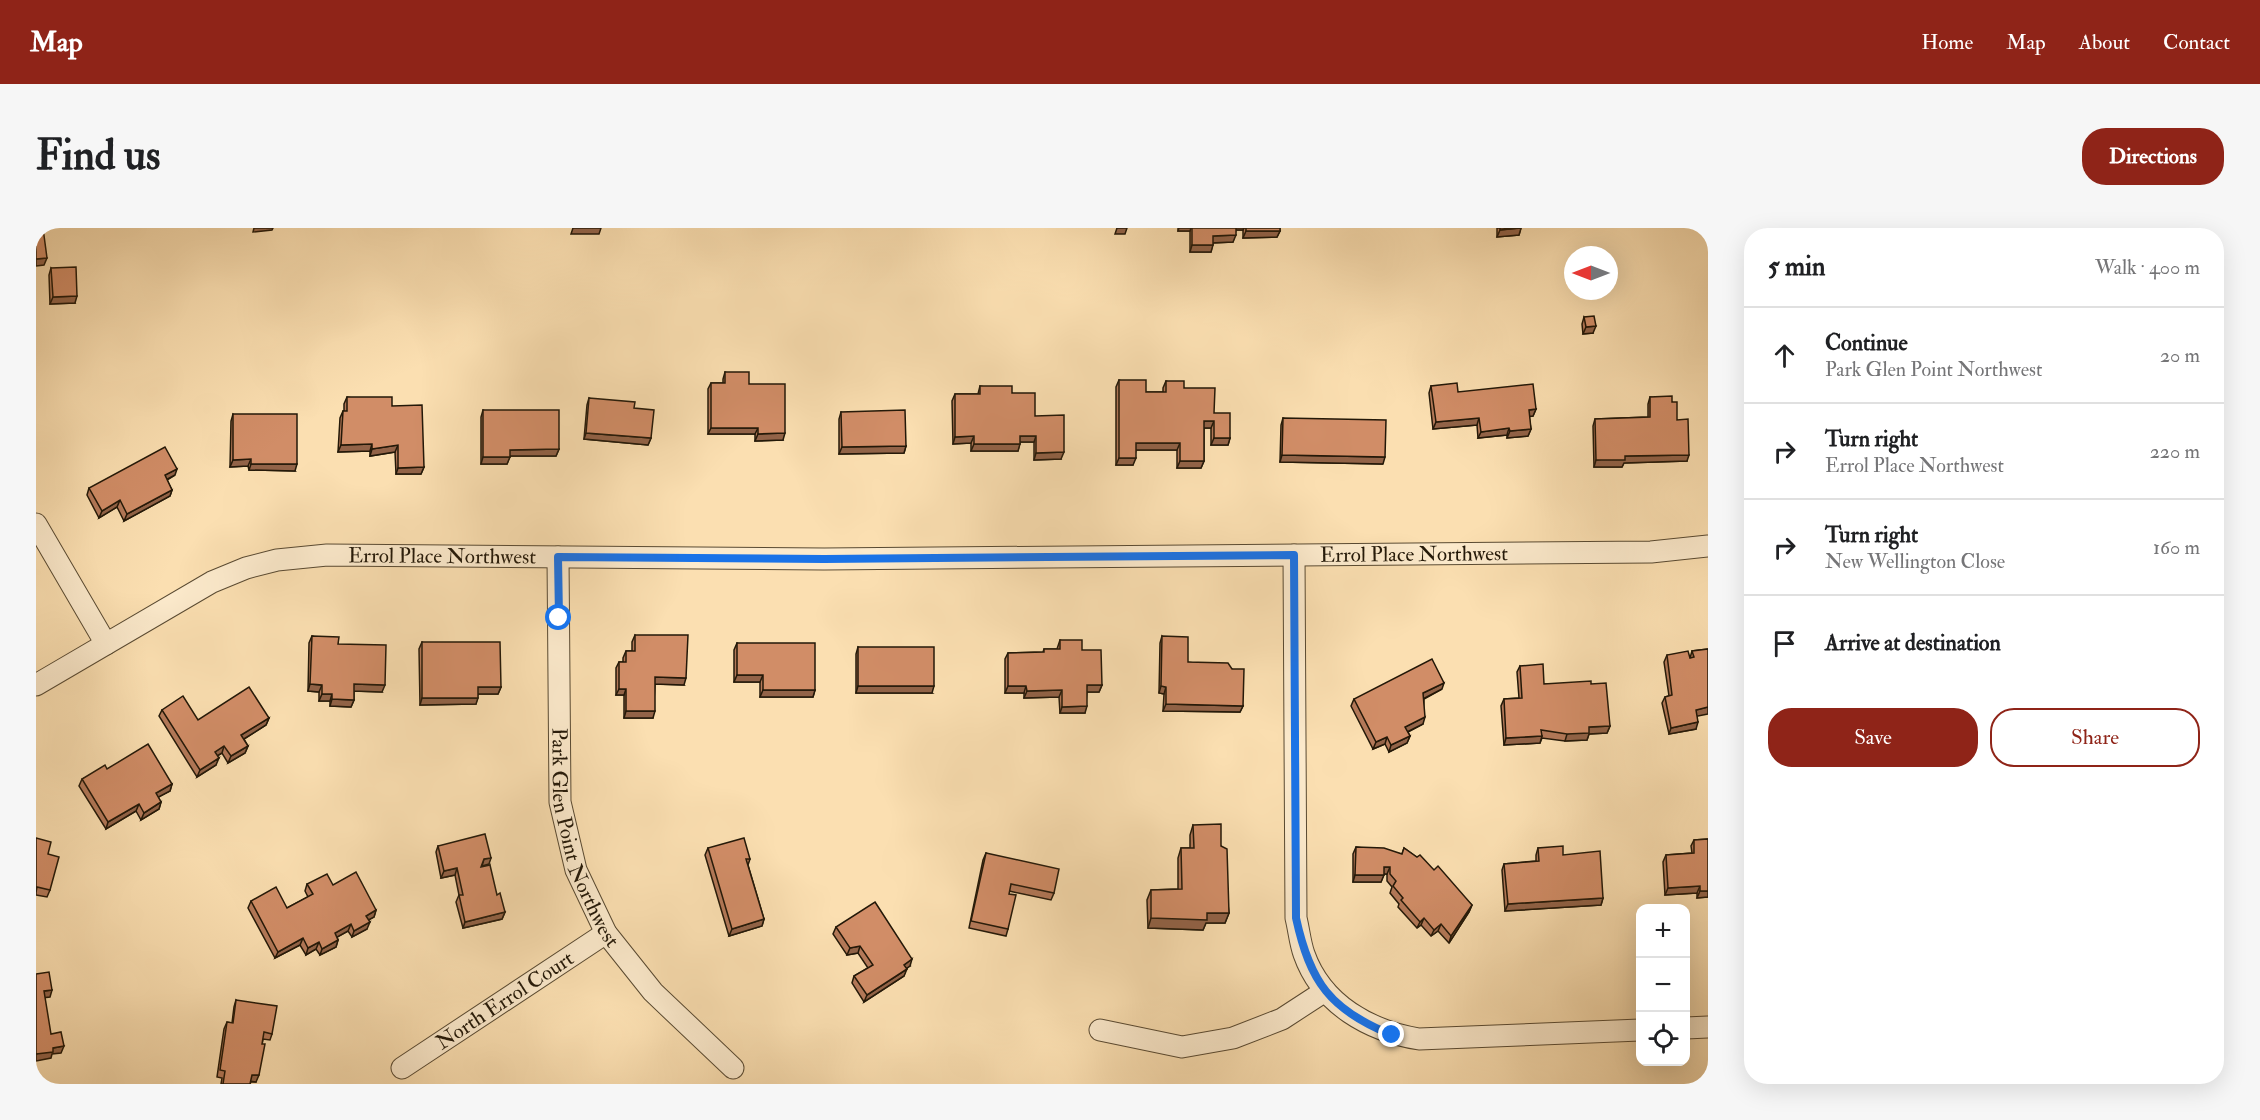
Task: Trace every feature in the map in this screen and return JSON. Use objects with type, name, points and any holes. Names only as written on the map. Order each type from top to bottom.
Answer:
[{"type":"street","points":[[36,524],[106,644]]},
{"type":"street","name":"Errol Place Northwest","points":[[36,685],[212,582],[246,568],[277,560],[327,555],[824,559],[1651,552],[1708,546]]},
{"type":"street","points":[[1294,555],[1296,918],[1305,956],[1325,991],[1344,1009],[1367,1025],[1392,1035],[1419,1040],[1636,1030]]},
{"type":"street","name":"Park Glen Point Northwest","points":[[558,557],[560,802],[576,870],[606,933],[653,992],[733,1068]]},
{"type":"street","name":"North Errol Court","points":[[402,1068],[606,933]]},
{"type":"street","points":[[1100,1030],[1182,1047],[1233,1038],[1282,1019],[1325,991]]},
{"type":"street","points":[[1690,1028],[1708,1027]]},
{"type":"building","points":[[36,228],[43,228],[47,258],[36,259]]},
{"type":"building","points":[[1192,228],[1236,228],[1236,235],[1213,236],[1213,245],[1192,245]]},
{"type":"building","points":[[1246,228],[1280,228],[1280,231],[1246,231]]},
{"type":"building","points":[[76,267],[77,296],[53,297],[51,268]]},
{"type":"building","points":[[1594,316],[1596,326],[1586,327],[1584,317]]},
{"type":"building","points":[[725,372],[749,372],[749,384],[785,384],[785,433],[758,434],[758,428],[711,428],[711,383],[725,383]]},
{"type":"building","points":[[1119,380],[1146,380],[1146,392],[1166,392],[1166,381],[1184,381],[1184,388],[1215,388],[1214,413],[1230,413],[1230,438],[1214,438],[1214,421],[1204,421],[1204,461],[1180,461],[1180,443],[1136,443],[1136,458],[1119,458]]},
{"type":"building","points":[[1457,383],[1458,392],[1533,384],[1536,409],[1529,410],[1531,429],[1510,431],[1509,428],[1481,432],[1479,418],[1436,422],[1431,386]]},
{"type":"building","points":[[980,386],[1012,386],[1012,393],[1035,393],[1035,416],[1064,415],[1064,452],[1036,453],[1036,436],[1020,436],[1020,444],[974,444],[974,436],[955,437],[955,394],[980,394]]},
{"type":"building","points":[[1672,396],[1672,402],[1677,402],[1677,420],[1688,419],[1689,455],[1625,456],[1625,460],[1596,460],[1595,419],[1650,417],[1650,397]]},
{"type":"building","points":[[347,397],[392,397],[392,406],[422,405],[424,467],[398,468],[398,445],[372,449],[372,444],[341,445],[343,411],[347,411]]},
{"type":"building","points":[[589,398],[635,402],[634,408],[654,410],[651,438],[586,433]]},
{"type":"building","points":[[483,410],[559,410],[559,449],[510,450],[510,457],[483,457]]},
{"type":"building","points":[[905,410],[906,446],[842,447],[841,412]]},
{"type":"building","points":[[233,414],[297,414],[297,464],[251,464],[251,459],[233,460]]},
{"type":"building","points":[[1283,418],[1386,420],[1385,457],[1282,455]]},
{"type":"building","points":[[165,447],[177,469],[165,475],[172,490],[127,514],[120,500],[102,511],[89,488]]},
{"type":"building","points":[[635,635],[688,635],[686,678],[655,677],[655,711],[626,711],[626,689],[619,689],[619,662],[626,662],[626,651],[635,651]]},
{"type":"building","points":[[312,636],[339,637],[338,644],[386,645],[385,685],[354,684],[354,700],[332,699],[332,694],[322,694],[322,685],[310,684]]},
{"type":"building","points":[[1162,636],[1188,637],[1188,662],[1228,663],[1232,669],[1244,669],[1243,706],[1166,704],[1166,687],[1161,686]]},
{"type":"building","points":[[1060,640],[1082,640],[1082,650],[1101,650],[1102,685],[1087,685],[1087,706],[1062,707],[1062,690],[1027,691],[1026,686],[1008,686],[1008,653],[1060,649]]},
{"type":"building","points":[[422,642],[500,642],[501,687],[478,687],[478,698],[422,698]]},
{"type":"building","points":[[737,643],[815,643],[815,690],[763,690],[763,675],[737,675]]},
{"type":"building","points":[[858,647],[934,647],[934,686],[858,686]]},
{"type":"building","points":[[1708,649],[1708,707],[1696,710],[1698,722],[1671,728],[1665,697],[1672,695],[1667,655],[1688,651],[1690,658],[1694,657],[1692,651]]},
{"type":"building","points":[[1432,659],[1444,683],[1423,693],[1425,717],[1405,727],[1410,736],[1391,745],[1387,737],[1376,742],[1354,699]]},
{"type":"building","points":[[1543,664],[1544,684],[1591,681],[1591,684],[1606,683],[1610,726],[1589,727],[1589,733],[1567,734],[1541,730],[1542,736],[1506,738],[1504,699],[1522,698],[1520,666]]},
{"type":"building","points":[[249,687],[269,718],[241,735],[248,746],[231,756],[224,746],[215,752],[219,758],[200,770],[162,710],[183,696],[198,720]]},
{"type":"building","points":[[148,744],[172,784],[156,793],[161,802],[144,813],[139,804],[108,822],[82,779],[105,765],[107,769]]},
{"type":"building","points":[[1221,824],[1221,846],[1227,849],[1229,913],[1207,913],[1207,920],[1151,918],[1151,890],[1182,889],[1181,848],[1194,848],[1193,825]]},
{"type":"building","points":[[485,834],[491,858],[484,859],[481,867],[490,865],[497,895],[500,893],[505,912],[465,922],[459,895],[463,895],[457,868],[444,871],[438,846]]},
{"type":"building","points":[[36,838],[51,842],[48,854],[59,857],[50,890],[37,887],[36,892]]},
{"type":"building","points":[[744,838],[750,859],[746,859],[764,919],[732,929],[708,848]]},
{"type":"building","points":[[1708,839],[1708,891],[1700,891],[1700,886],[1668,888],[1666,855],[1694,853],[1694,840]]},
{"type":"building","points":[[1563,846],[1563,855],[1600,851],[1603,898],[1508,904],[1504,864],[1539,861],[1538,848]]},
{"type":"building","points":[[1356,847],[1384,848],[1402,854],[1404,848],[1417,857],[1420,855],[1434,870],[1438,866],[1472,905],[1451,936],[1441,924],[1434,930],[1424,918],[1420,922],[1401,900],[1403,898],[1393,886],[1396,881],[1390,874],[1390,867],[1384,867],[1384,875],[1355,875]]},
{"type":"building","points":[[986,853],[1059,869],[1054,893],[1011,884],[1009,894],[1016,895],[1008,929],[971,921]]},
{"type":"building","points":[[356,872],[376,910],[366,916],[370,922],[354,931],[351,924],[335,933],[338,940],[322,949],[319,942],[308,948],[303,938],[278,952],[251,901],[276,887],[287,908],[313,894],[307,884],[327,874],[333,885]]},
{"type":"building","points":[[875,902],[912,959],[904,965],[907,969],[867,995],[854,976],[873,965],[860,946],[850,948],[836,927]]},
{"type":"building","points":[[49,972],[52,990],[44,991],[51,1034],[61,1032],[64,1046],[53,1048],[53,1052],[36,1054],[36,974]]},
{"type":"building","points":[[236,1000],[277,1006],[272,1034],[264,1032],[262,1044],[265,1044],[259,1075],[252,1075],[250,1084],[223,1084],[225,1071],[220,1070],[227,1022],[233,1023]]},
{"type":"route","points":[[559,618],[558,557],[824,559],[1294,555],[1296,918],[1305,956],[1325,991],[1344,1009],[1367,1025],[1392,1035]]}]
